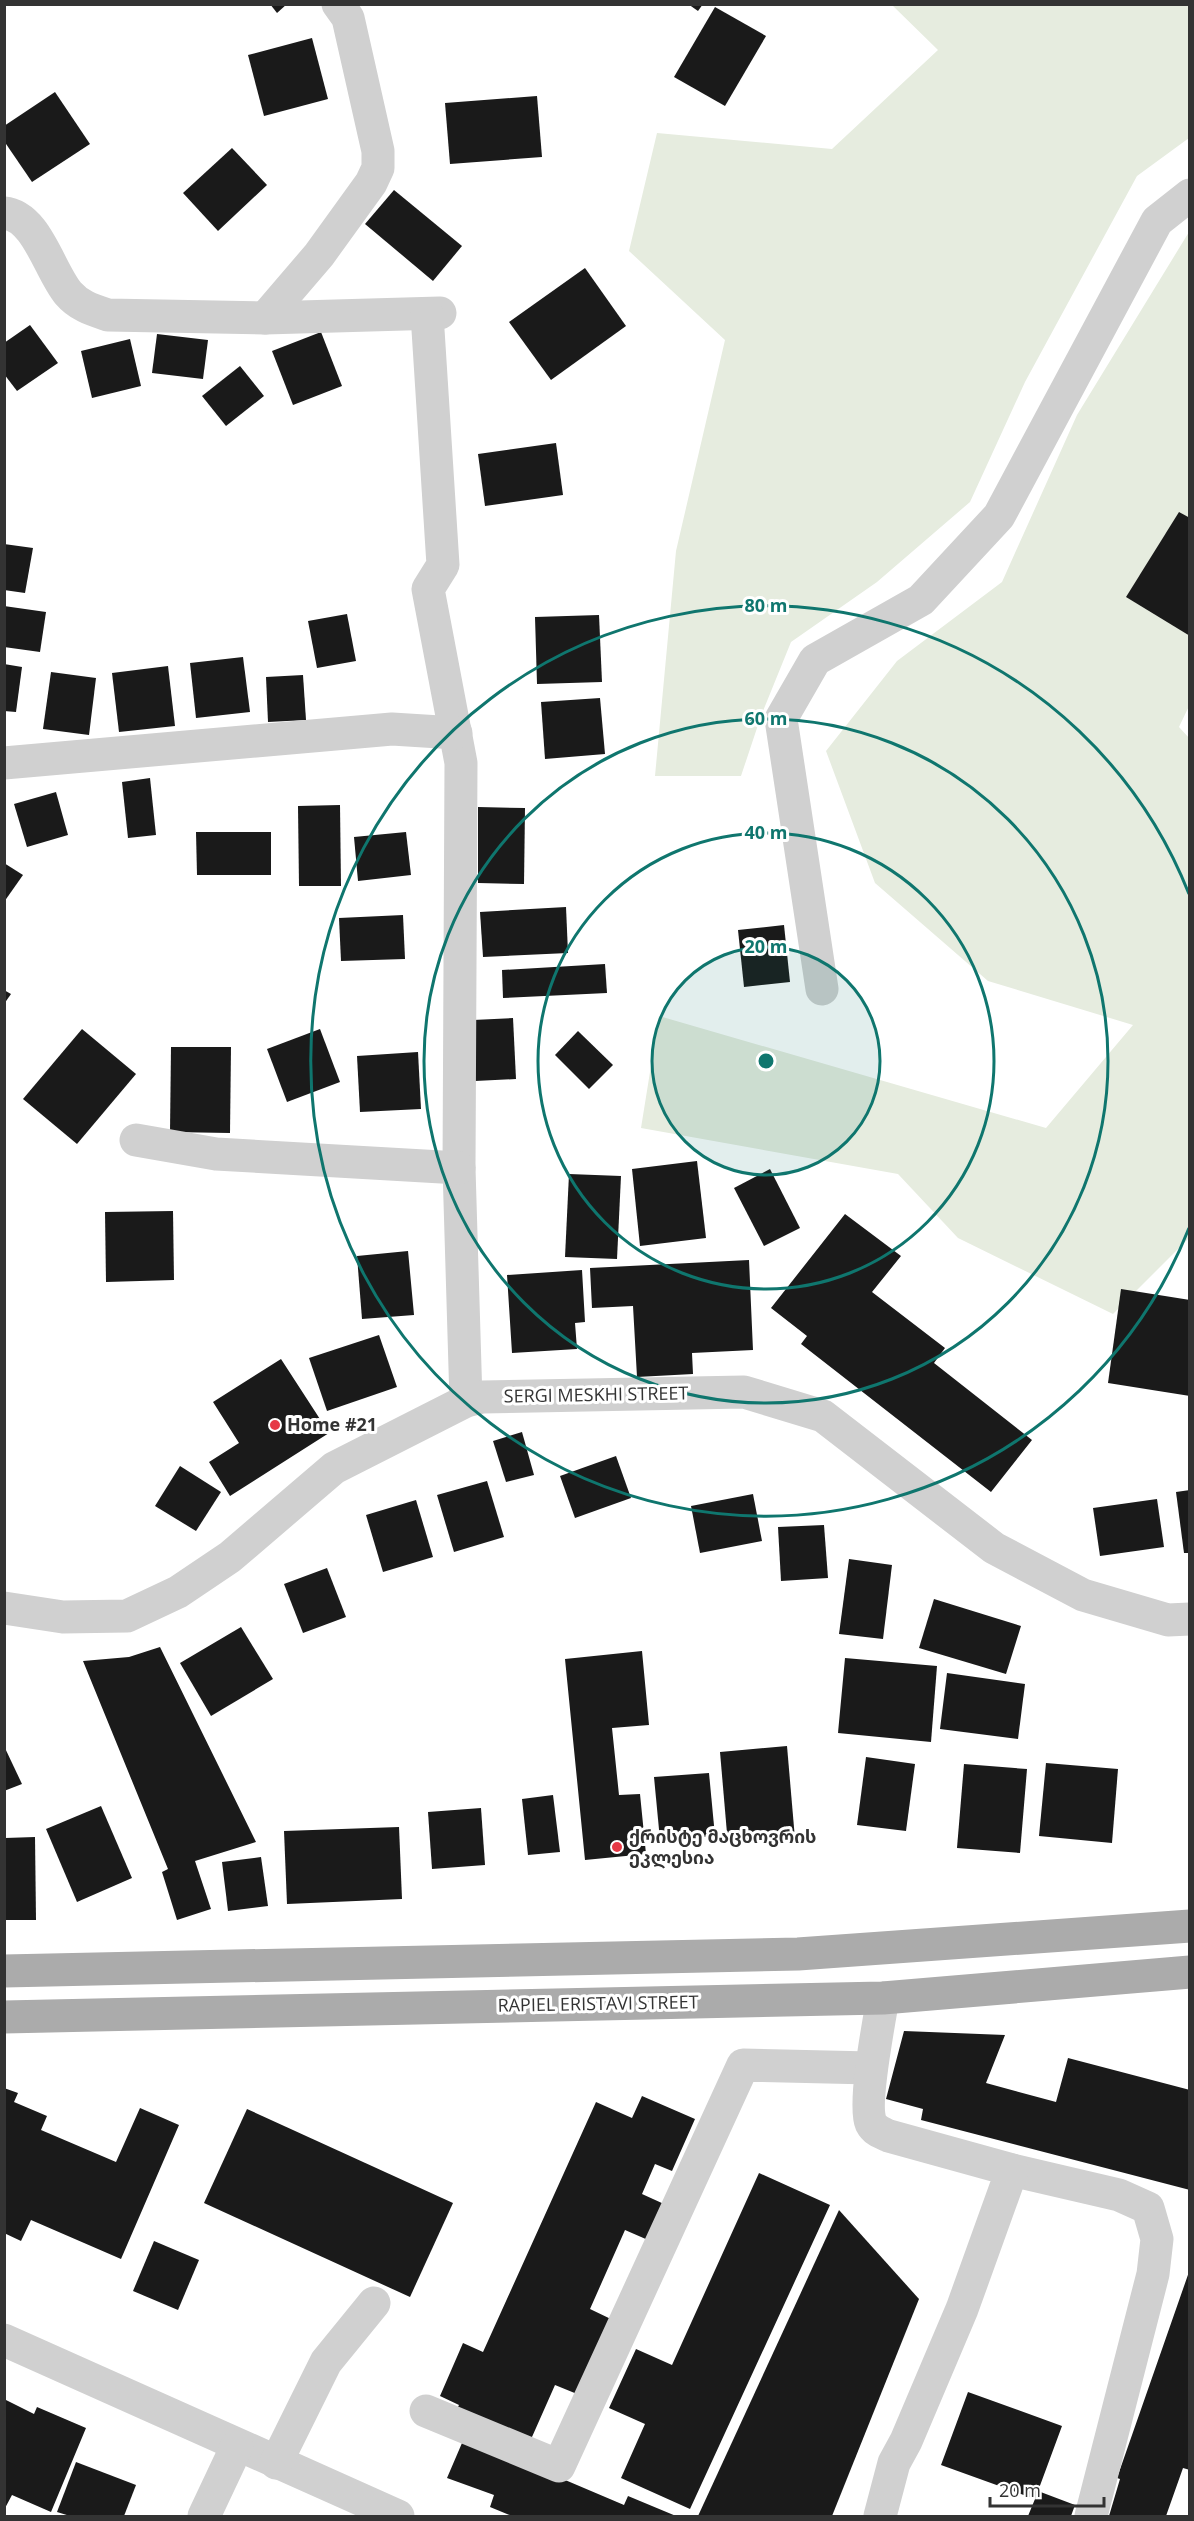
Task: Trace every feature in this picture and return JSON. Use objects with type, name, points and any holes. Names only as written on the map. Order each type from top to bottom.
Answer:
[{"type":"main road","points":[[4,1971],[798,1954],[1190,1926]]},
{"type":"main road","name":"RAPIEL ERISTAVI STREET","points":[[4,2017],[883,1998],[1190,1972]]},
{"type":"street","points":[[265,318],[319,255],[371,183],[378,168],[378,151],[348,18],[338,4]]},
{"type":"street","points":[[822,989],[781,719],[815,660],[921,600],[999,516],[1157,221],[1190,195]]},
{"type":"street","points":[[4,213],[16,214],[27,224],[68,294],[85,308],[108,315],[265,318],[433,314],[443,565],[428,589],[461,764],[459,1168],[466,1401]]},
{"type":"street","points":[[4,763],[392,729],[456,733]]},
{"type":"street","points":[[136,1140],[216,1154],[459,1168]]},
{"type":"street","name":"SERGI MESKHI STREET","points":[[4,1608],[63,1617],[127,1616],[178,1592],[231,1557],[334,1468],[466,1401],[482,1397],[744,1392],[823,1416],[994,1548],[1083,1595],[1168,1620],[1190,1619]]},
{"type":"street","points":[[883,1998],[871,2068],[870,2121],[876,2130],[889,2136],[1012,2170],[1119,2195],[1148,2208],[1157,2239],[1153,2274],[1091,2517]]},
{"type":"street","points":[[426,2411],[559,2466],[743,2065],[871,2068]]},
{"type":"street","points":[[879,2517],[894,2463],[906,2441],[962,2309],[1012,2170]]},
{"type":"street","points":[[276,2463],[326,2362],[374,2303]]},
{"type":"street","points":[[4,2340],[398,2517]]},
{"type":"street","points":[[204,2517],[237,2446]]},
{"type":"shaded area","points":[[892,5],[1189,5],[1189,138],[1137,176],[1025,382],[970,502],[877,582],[791,642],[761,716],[741,776],[655,776],[676,551],[725,340],[629,251],[657,133],[832,149],[938,50]]},
{"type":"shaded area","points":[[1189,232],[1190,704],[1179,727],[1190,739],[1189,1238],[1113,1314],[958,1238],[898,1174],[641,1128],[659,1016],[1046,1128],[1133,1025],[988,981],[875,883],[826,751],[897,661],[1002,582],[1077,415]]},
{"type":"building","points":[[270,4],[287,4],[277,13]]},
{"type":"building","points":[[688,4],[703,4],[698,11]]},
{"type":"building","points":[[715,7],[766,36],[725,106],[674,77]]},
{"type":"building","points":[[312,38],[328,99],[264,116],[248,55]]},
{"type":"building","points":[[55,92],[90,144],[32,182],[4,141],[4,126]]},
{"type":"building","points":[[537,96],[542,157],[450,164],[445,103]]},
{"type":"building","points":[[232,148],[267,185],[218,231],[183,193]]},
{"type":"building","points":[[394,190],[462,246],[433,281],[365,224]]},
{"type":"building","points":[[585,268],[626,326],[551,380],[509,322]]},
{"type":"building","points":[[30,325],[58,363],[17,391],[4,374],[4,343]]},
{"type":"building","points":[[321,332],[342,386],[293,405],[272,351]]},
{"type":"building","points":[[157,334],[208,340],[203,379],[152,373]]},
{"type":"building","points":[[130,339],[141,386],[92,398],[81,351]]},
{"type":"building","points":[[240,366],[264,396],[226,426],[202,396]]},
{"type":"building","points":[[556,443],[563,495],[485,506],[478,454]]},
{"type":"building","points":[[1179,512],[1190,518],[1190,636],[1126,597]]},
{"type":"building","points":[[4,544],[33,548],[25,593],[4,590]]},
{"type":"building","points":[[4,606],[46,612],[40,652],[4,647]]},
{"type":"building","points":[[347,614],[356,661],[317,668],[308,621]]},
{"type":"building","points":[[599,615],[602,682],[537,684],[535,617]]},
{"type":"building","points":[[243,657],[250,712],[196,718],[190,663]]},
{"type":"building","points":[[4,664],[22,667],[16,712],[4,711]]},
{"type":"building","points":[[168,666],[175,726],[119,732],[112,673]]},
{"type":"building","points":[[51,672],[96,678],[89,735],[43,729]]},
{"type":"building","points":[[303,675],[306,720],[268,722],[266,677]]},
{"type":"building","points":[[600,698],[605,754],[545,759],[541,702]]},
{"type":"building","points":[[150,778],[156,835],[128,838],[122,782]]},
{"type":"building","points":[[56,792],[68,835],[27,847],[14,804]]},
{"type":"building","points":[[340,805],[341,886],[299,886],[298,806]]},
{"type":"building","points":[[478,807],[525,808],[524,884],[478,883]]},
{"type":"building","points":[[196,832],[271,832],[271,875],[197,875]]},
{"type":"building","points":[[406,832],[411,875],[358,881],[354,837]]},
{"type":"building","points":[[4,863],[23,875],[4,902]]},
{"type":"building","points":[[566,907],[568,953],[483,957],[480,912]]},
{"type":"building","points":[[403,915],[405,959],[341,961],[339,918]]},
{"type":"building","points":[[784,925],[790,982],[744,987],[738,930]]},
{"type":"building","points":[[605,964],[607,993],[503,998],[502,970]]},
{"type":"building","points":[[4,990],[11,994],[4,1004]]},
{"type":"building","points":[[513,1018],[516,1079],[475,1081],[473,1020]]},
{"type":"building","points":[[82,1029],[136,1074],[77,1144],[23,1099]]},
{"type":"building","points":[[320,1029],[340,1082],[287,1102],[267,1049]]},
{"type":"building","points":[[578,1031],[613,1065],[589,1089],[555,1055]]},
{"type":"building","points":[[171,1047],[231,1047],[230,1133],[170,1132]]},
{"type":"building","points":[[418,1052],[421,1109],[360,1112],[357,1056]]},
{"type":"building","points":[[697,1161],[706,1238],[640,1246],[632,1169]]},
{"type":"building","points":[[770,1169],[800,1228],[764,1246],[734,1188]]},
{"type":"building","points":[[569,1174],[621,1176],[617,1259],[565,1257]]},
{"type":"building","points":[[173,1211],[174,1280],[106,1282],[105,1212]]},
{"type":"building","points":[[845,1214],[901,1256],[872,1292],[945,1348],[934,1363],[1032,1440],[991,1492],[801,1344],[807,1336],[771,1308]]},
{"type":"building","points":[[408,1251],[414,1315],[362,1319],[357,1256]]},
{"type":"building","points":[[749,1260],[753,1350],[692,1353],[693,1374],[637,1377],[633,1306],[592,1308],[590,1268]]},
{"type":"building","points":[[582,1270],[585,1322],[575,1323],[577,1349],[512,1353],[507,1275]]},
{"type":"building","points":[[1121,1289],[1190,1300],[1190,1396],[1108,1383]]},
{"type":"building","points":[[379,1335],[397,1387],[327,1411],[309,1358]]},
{"type":"building","points":[[281,1359],[329,1433],[230,1496],[209,1462],[239,1443],[213,1402]]},
{"type":"building","points":[[522,1432],[534,1475],[506,1482],[493,1441]]},
{"type":"building","points":[[616,1456],[631,1498],[575,1518],[560,1476]]},
{"type":"building","points":[[180,1466],[221,1492],[196,1531],[155,1506]]},
{"type":"building","points":[[487,1481],[504,1537],[454,1552],[437,1495]]},
{"type":"building","points":[[1190,1490],[1190,1553],[1184,1553],[1176,1492]]},
{"type":"building","points":[[753,1494],[762,1541],[700,1553],[691,1506]]},
{"type":"building","points":[[1157,1499],[1164,1547],[1100,1556],[1093,1508]]},
{"type":"building","points":[[416,1500],[433,1557],[383,1572],[366,1515]]},
{"type":"building","points":[[824,1525],[828,1578],[781,1581],[778,1527]]},
{"type":"building","points":[[849,1559],[892,1565],[883,1639],[839,1634]]},
{"type":"building","points":[[327,1568],[346,1617],[303,1633],[284,1584]]},
{"type":"building","points":[[934,1599],[1021,1626],[1006,1674],[919,1648]]},
{"type":"building","points":[[241,1627],[273,1679],[211,1716],[180,1663]]},
{"type":"building","points":[[160,1647],[256,1842],[195,1861],[211,1909],[177,1920],[162,1872],[168,1869],[83,1661],[129,1657]]},
{"type":"building","points":[[642,1651],[649,1725],[612,1728],[619,1795],[640,1794],[646,1854],[585,1860],[565,1659]]},
{"type":"building","points":[[845,1658],[937,1666],[931,1742],[838,1733]]},
{"type":"building","points":[[947,1673],[1025,1684],[1018,1739],[940,1729]]},
{"type":"building","points":[[4,1746],[22,1784],[4,1791]]},
{"type":"building","points":[[787,1746],[795,1839],[728,1845],[720,1752]]},
{"type":"building","points":[[866,1757],[915,1764],[906,1831],[857,1825]]},
{"type":"building","points":[[1046,1763],[1118,1769],[1112,1843],[1039,1836]]},
{"type":"building","points":[[964,1764],[1027,1769],[1020,1853],[957,1848]]},
{"type":"building","points":[[709,1773],[715,1836],[660,1840],[654,1777]]},
{"type":"building","points":[[553,1795],[560,1852],[528,1855],[522,1799]]},
{"type":"building","points":[[101,1806],[132,1878],[77,1902],[46,1829]]},
{"type":"building","points":[[481,1808],[485,1865],[432,1869],[428,1812]]},
{"type":"building","points":[[399,1827],[402,1899],[287,1904],[284,1831]]},
{"type":"building","points":[[35,1837],[36,1920],[5,1920],[5,1838]]},
{"type":"building","points":[[261,1857],[268,1906],[228,1911],[222,1862]]},
{"type":"building","points":[[904,2031],[1005,2035],[986,2083],[1056,2102],[1068,2058],[1190,2090],[1190,2190],[921,2120],[923,2109],[886,2099]]},
{"type":"building","points":[[4,2088],[18,2093],[14,2102],[47,2116],[41,2130],[116,2162],[140,2108],[179,2125],[121,2259],[31,2220],[21,2241],[4,2233]]},
{"type":"building","points":[[642,2096],[695,2119],[672,2171],[655,2164],[642,2194],[664,2204],[648,2240],[625,2230],[590,2309],[615,2321],[582,2396],[555,2385],[528,2446],[454,2414],[459,2405],[440,2396],[463,2343],[483,2352],[596,2102],[632,2118]]},
{"type":"building","points":[[247,2109],[453,2203],[410,2297],[204,2203]]},
{"type":"building","points":[[759,2173],[830,2205],[690,2509],[621,2478],[645,2424],[609,2408],[636,2349],[672,2365]]},
{"type":"building","points":[[839,2210],[919,2299],[832,2516],[698,2516]]},
{"type":"building","points":[[154,2241],[199,2260],[178,2310],[133,2291]]},
{"type":"building","points":[[1190,2269],[1190,2470],[1183,2468],[1166,2516],[1109,2516],[1120,2479],[1117,2478]]},
{"type":"building","points":[[968,2392],[1062,2426],[1038,2491],[1075,2505],[1071,2516],[1028,2516],[1035,2499],[941,2465]]},
{"type":"building","points":[[4,2399],[34,2414],[37,2407],[86,2428],[51,2512],[12,2495],[4,2510]]},
{"type":"building","points":[[462,2443],[511,2457],[624,2505],[628,2496],[676,2516],[512,2516],[490,2507],[494,2495],[447,2478]]},
{"type":"building","points":[[76,2462],[136,2485],[124,2516],[70,2516],[57,2512]]},
{"type":"place","name":"Home #21","points":[[275,1425]]},
{"type":"place","name":"ქრისტე მაცხოვრის ეკლესია","points":[[617,1847]]}]
